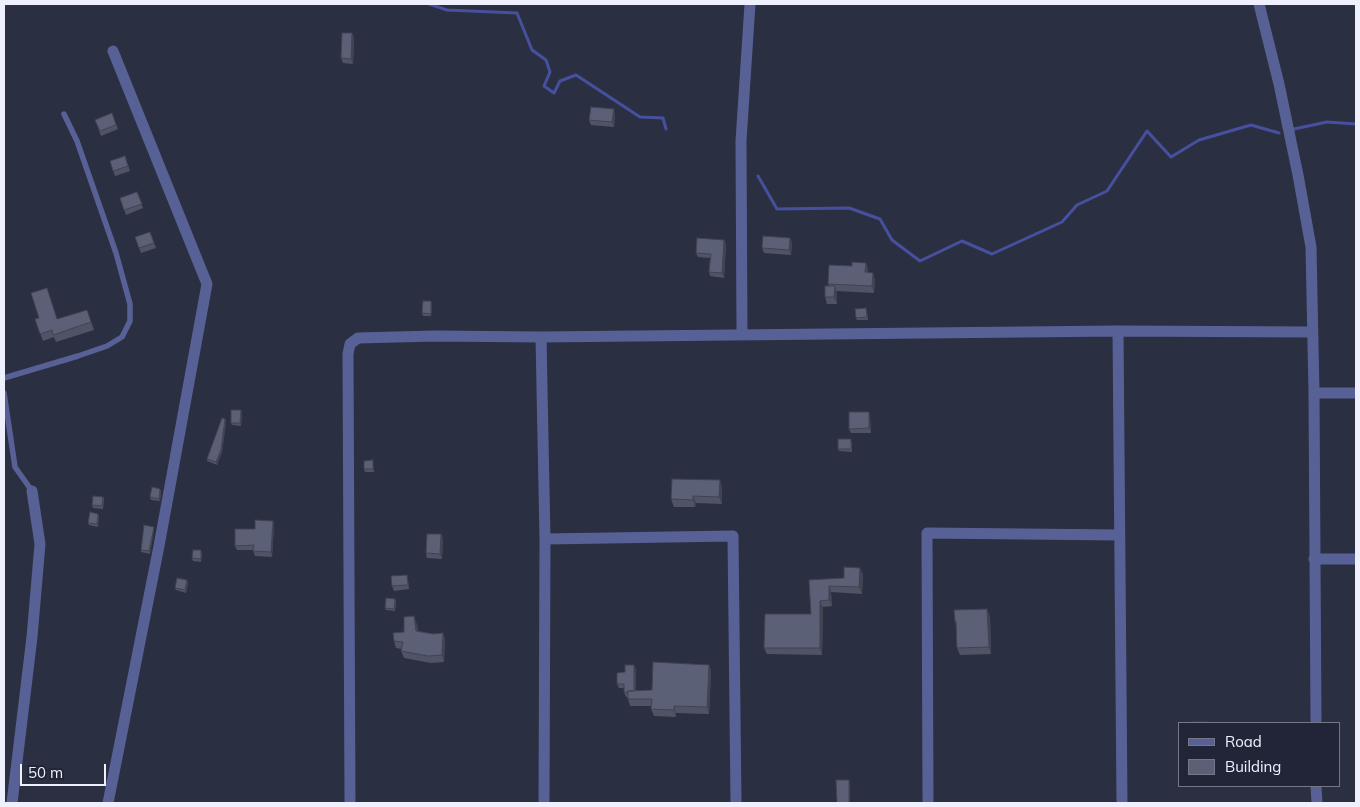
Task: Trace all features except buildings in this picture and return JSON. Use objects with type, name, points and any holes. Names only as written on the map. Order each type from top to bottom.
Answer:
[{"type":"street","points":[[742,334],[742,142],[750,4]]},
{"type":"street","points":[[1259,4],[1279,84],[1311,246],[1316,722]]},
{"type":"street","points":[[108,803],[159,546],[207,284],[114,51]]},
{"type":"street","points":[[1118,331],[1122,803]]},
{"type":"street","points":[[350,803],[348,354],[350,344],[358,338],[1118,331],[1312,332]]},
{"type":"street","points":[[541,337],[545,540],[544,803]]},
{"type":"street","points":[[1314,393],[1356,393]]},
{"type":"street","points":[[12,803],[32,637],[40,544],[32,491]]},
{"type":"street","points":[[928,803],[927,532],[1119,535]]},
{"type":"street","points":[[545,540],[734,536],[736,803]]},
{"type":"street","points":[[1314,559],[1356,559]]},
{"type":"street","points":[[1316,787],[1316,803]]},
{"type":"lane","points":[[4,378],[108,346],[122,337],[130,321],[130,304],[116,253],[77,141],[64,114]]},
{"type":"lane","points":[[4,393],[15,467],[32,491]]},
{"type":"waterway","points":[[429,4],[447,10],[517,13],[532,50],[546,60],[550,72],[544,86],[554,93],[560,81],[576,75],[640,117],[663,118],[666,129]]},
{"type":"waterway","points":[[1294,129],[1327,122],[1356,124]]},
{"type":"waterway","points":[[758,176],[777,209],[849,208],[880,219],[892,240],[920,261],[962,241],[992,254],[1062,222],[1077,205],[1107,191],[1147,131],[1171,157],[1199,140],[1251,125],[1279,133]]}]
